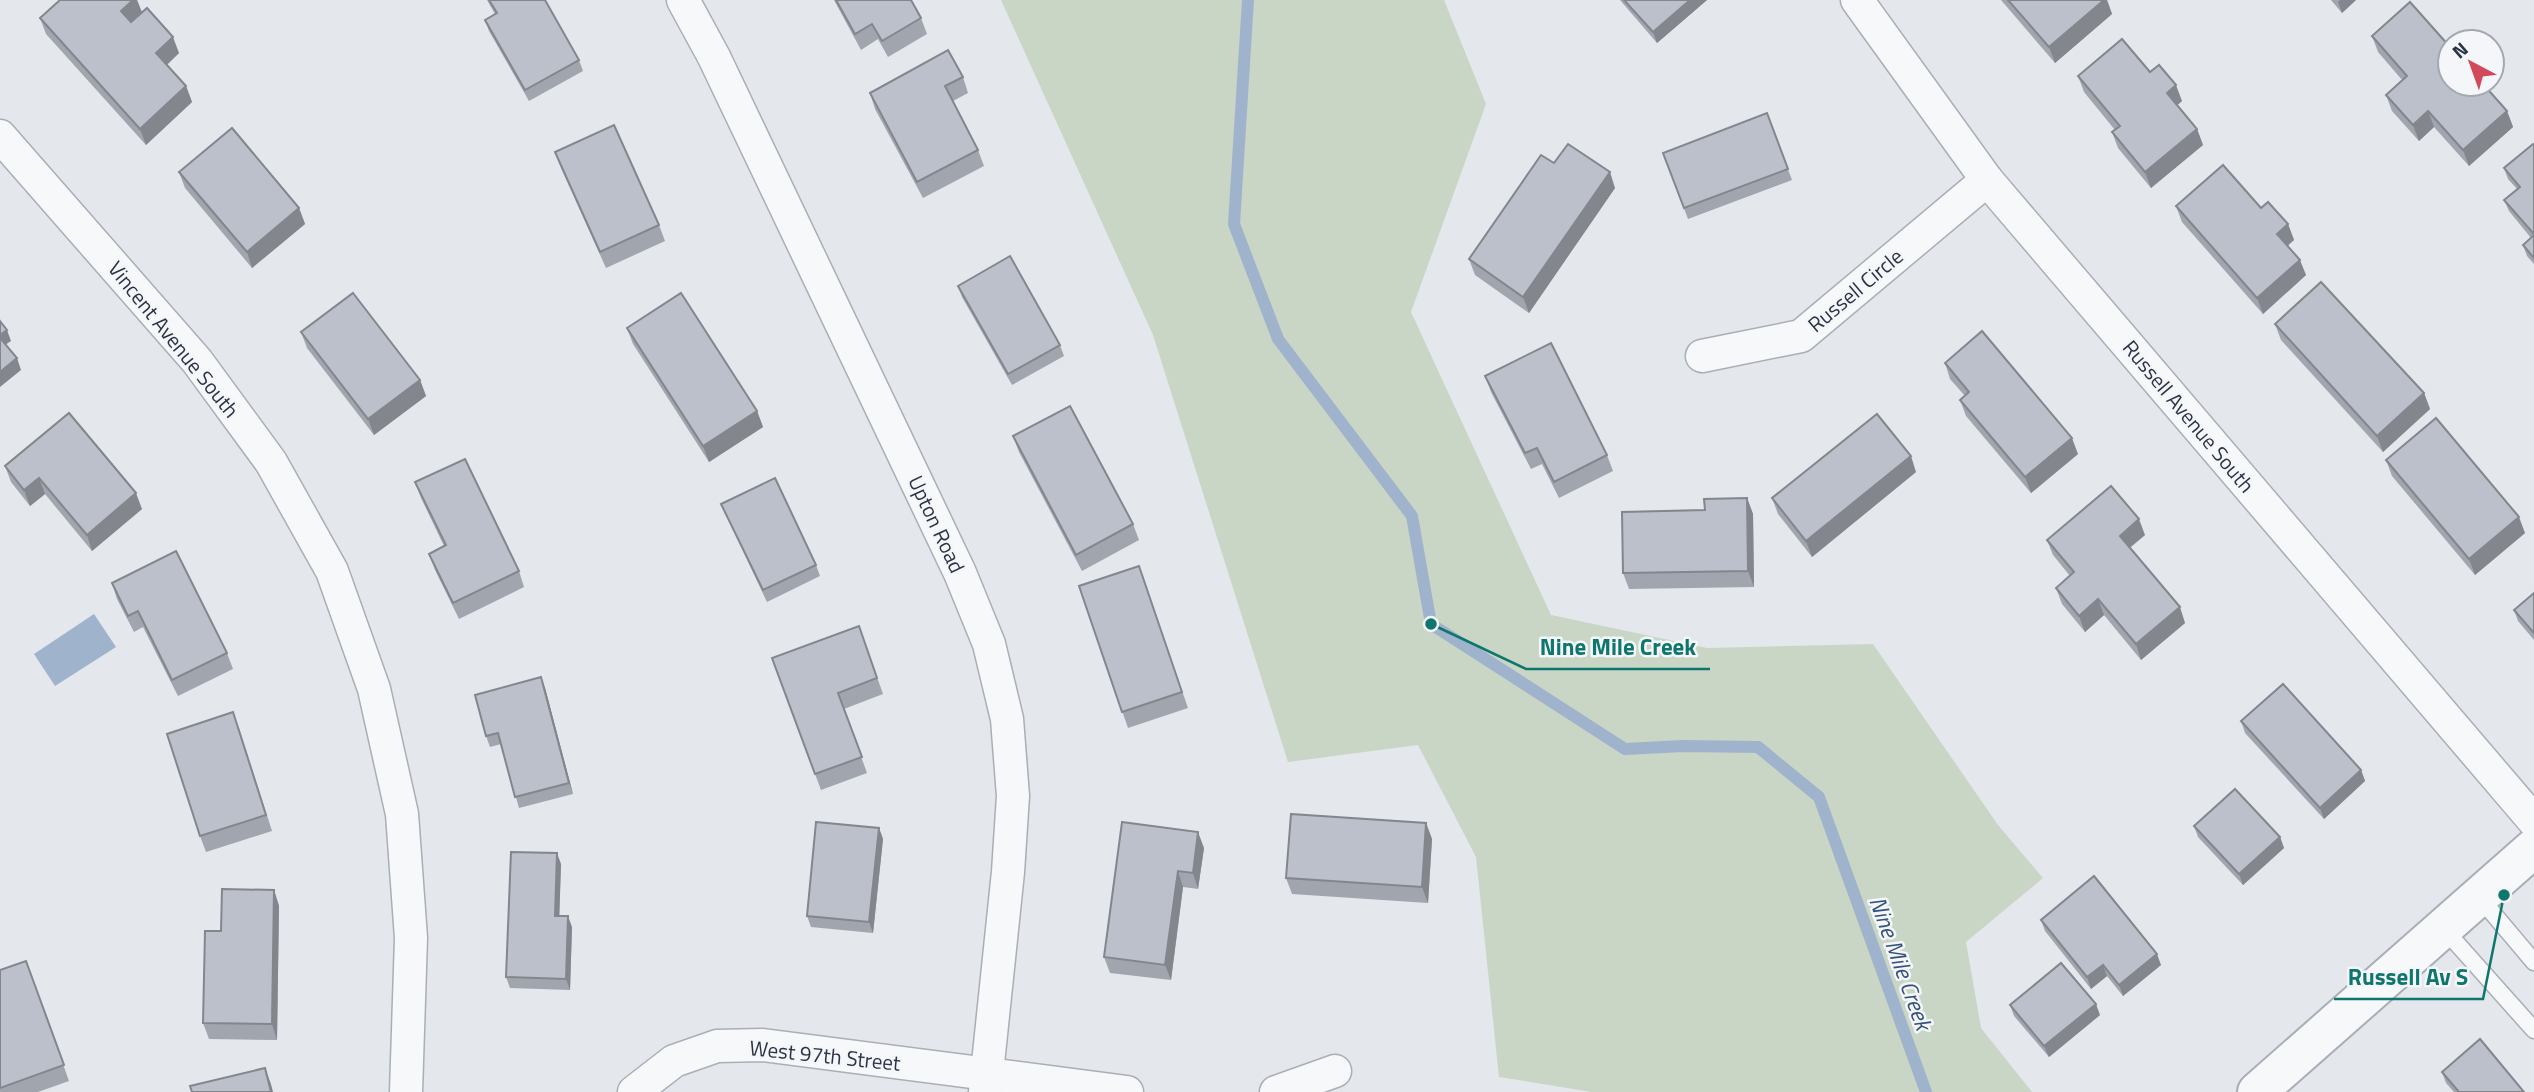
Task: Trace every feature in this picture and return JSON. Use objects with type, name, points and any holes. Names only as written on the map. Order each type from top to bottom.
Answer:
[{"type":"street","name":"Upton Road","points":[[683,0],[720,69],[960,573],[989,644],[1006,719],[1013,796],[1009,872],[986,1084]]},
{"type":"street","name":"Russell Avenue South","points":[[1857,0],[1987,180],[2534,821]]},
{"type":"street","name":"Vincent Avenue South","points":[[0,136],[197,360],[271,462],[332,571],[374,689],[402,814],[411,938],[406,1092]]},
{"type":"street","name":"Russell Circle","points":[[1702,356],[1801,336],[1987,180]]},
{"type":"street","points":[[2257,1092],[2534,848]]},
{"type":"street","name":"West 97th Street","points":[[634,1092],[674,1061],[717,1046],[764,1045],[986,1084],[1127,1092]]},
{"type":"street","points":[[1276,1092],[1335,1071]]},
{"type":"lane","points":[[2480,898],[2534,962]]},
{"type":"lane","points":[[2444,929],[2534,1030]]},
{"type":"green space","points":[[1001,0],[1444,0],[1486,104],[1411,312],[1551,615],[1707,648],[1873,644],[1998,825],[2043,878],[1966,942],[1981,1028],[2032,1092],[1592,1092],[1499,1077],[1476,857],[1418,745],[1288,762],[1153,335]]},
{"type":"water","points":[[94,614],[116,647],[55,686],[34,654]]},
{"type":"building","points":[[60,0],[133,0],[121,11],[131,22],[147,8],[173,37],[156,53],[186,86],[140,129],[40,18]]},
{"type":"building","points":[[489,0],[545,0],[579,60],[525,90],[485,20],[497,13]]},
{"type":"building","points":[[836,0],[911,0],[921,18],[882,41],[872,24],[855,34]]},
{"type":"building","points":[[1624,0],[1690,0],[1653,32]]},
{"type":"building","points":[[2008,0],[2104,0],[2049,47]]},
{"type":"building","points":[[2410,2],[2436,31],[2436,98],[2495,98],[2507,111],[2463,150],[2428,111],[2413,125],[2386,95],[2407,76],[2372,36]]},
{"type":"building","points":[[2122,39],[2150,72],[2159,65],[2176,85],[2167,93],[2197,129],[2145,172],[2112,132],[2120,126],[2078,76]]},
{"type":"building","points":[[948,50],[963,77],[945,86],[978,150],[917,182],[870,93]]},
{"type":"building","points":[[1767,113],[1788,169],[1684,208],[1663,153]]},
{"type":"building","points":[[614,125],[659,225],[600,252],[555,152]]},
{"type":"building","points":[[232,128],[299,208],[247,252],[179,172]]},
{"type":"building","points":[[1568,144],[1610,172],[1523,297],[1469,259],[1541,155],[1554,163]]},
{"type":"building","points":[[2533,144],[2534,234],[2504,200],[2520,187],[2504,168]]},
{"type":"building","points":[[2223,165],[2261,208],[2268,202],[2288,224],[2277,234],[2300,260],[2257,298],[2176,206]]},
{"type":"building","points":[[2534,235],[2534,258],[2523,245]]},
{"type":"building","points":[[1010,256],[1060,345],[1008,374],[958,286]]},
{"type":"building","points":[[2321,282],[2424,393],[2377,436],[2275,324]]},
{"type":"building","points":[[353,293],[420,380],[368,419],[301,332]]},
{"type":"building","points":[[681,293],[757,411],[703,446],[627,328]]},
{"type":"building","points":[[0,321],[7,330],[0,335]]},
{"type":"building","points":[[1982,331],[2072,438],[2025,477],[1960,400],[1969,392],[1945,363]]},
{"type":"building","points":[[0,338],[17,358],[0,372]]},
{"type":"building","points":[[1551,343],[1607,455],[1554,482],[1537,448],[1525,453],[1485,376]]},
{"type":"building","points":[[1070,406],[1133,524],[1076,555],[1013,436]]},
{"type":"building","points":[[69,413],[136,493],[87,535],[39,478],[24,490],[5,466]]},
{"type":"building","points":[[1877,414],[1911,456],[1806,541],[1772,498]]},
{"type":"building","points":[[2436,418],[2519,517],[2469,559],[2386,460]]},
{"type":"building","points":[[465,459],[519,571],[453,603],[429,554],[446,545],[415,482]]},
{"type":"building","points":[[775,478],[816,565],[763,590],[721,504]]},
{"type":"building","points":[[2111,486],[2139,519],[2120,536],[2180,607],[2136,644],[2098,599],[2079,616],[2056,588],[2074,572],[2047,540]]},
{"type":"building","points":[[1747,498],[1748,571],[1623,573],[1622,512],[1705,510],[1704,499]]},
{"type":"building","points":[[176,551],[227,653],[172,680],[138,611],[128,616],[112,583]]},
{"type":"building","points":[[1139,566],[1182,692],[1122,712],[1079,586]]},
{"type":"building","points":[[2534,593],[2534,633],[2514,610]]},
{"type":"building","points":[[859,626],[877,678],[838,693],[862,757],[815,774],[772,658]]},
{"type":"building","points":[[541,677],[569,783],[515,797],[498,733],[486,736],[475,695]]},
{"type":"building","points":[[2283,684],[2361,770],[2320,808],[2241,721]]},
{"type":"building","points":[[233,712],[266,815],[200,836],[167,734]]},
{"type":"building","points":[[2235,789],[2280,837],[2239,874],[2194,826]]},
{"type":"building","points":[[1291,814],[1426,823],[1422,887],[1286,878]]},
{"type":"building","points":[[816,822],[879,828],[869,922],[807,916]]},
{"type":"building","points":[[1122,822],[1198,832],[1193,873],[1178,871],[1165,965],[1104,957]]},
{"type":"building","points":[[511,852],[557,853],[555,916],[568,916],[566,979],[506,977]]},
{"type":"building","points":[[2094,876],[2157,954],[2119,985],[2103,965],[2087,977],[2041,920]]},
{"type":"building","points":[[222,889],[274,890],[272,1024],[203,1023],[205,931],[221,931]]},
{"type":"building","points":[[26,961],[64,1065],[0,1088],[0,970]]},
{"type":"building","points":[[2061,963],[2096,1004],[2044,1046],[2010,1005]]},
{"type":"building","points":[[2480,1039],[2524,1092],[2459,1092],[2442,1072]]},
{"type":"building","points":[[265,1068],[271,1092],[192,1092],[190,1086]]},
{"type":"waterway","name":"Nine Mile Creek","points":[[1248,0],[1234,224],[1278,339],[1412,516],[1431,624],[1625,749],[1683,746],[1758,747],[1819,797],[1926,1092]]},
{"type":"place","name":"Nine Mile Creek","points":[[1431,624]]},
{"type":"place","name":"Russell Av S","points":[[2504,895]]}]
